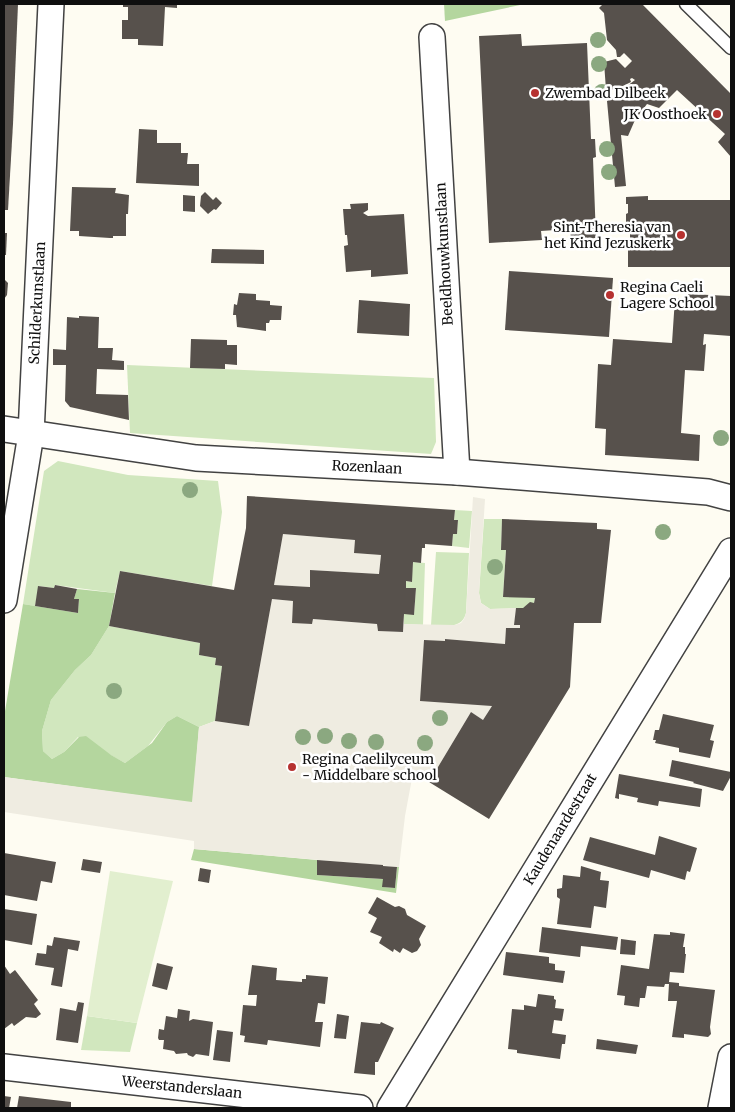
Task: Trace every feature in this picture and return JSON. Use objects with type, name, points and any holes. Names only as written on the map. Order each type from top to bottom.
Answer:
[{"type":"street","name":"Schilderkunstlaan","points":[[4,600],[30,434],[51,4]]},
{"type":"street","name":"Beeldhouwkunstlaan","points":[[432,37],[457,472]]},
{"type":"street","name":"Rozenlaan","points":[[4,429],[196,458],[457,472],[708,492],[731,498]]},
{"type":"street","name":"Kaudenaardestraat","points":[[390,1108],[731,551]]},
{"type":"street","points":[[721,1108],[731,1057]]},
{"type":"street","name":"Weerstanderslaan","points":[[4,1067],[360,1108]]},
{"type":"lane","points":[[686,4],[731,48]]},
{"type":"green space","points":[[444,4],[525,4],[445,21]]},
{"type":"green space","points":[[127,365],[434,378],[436,442],[431,454],[130,433]]},
{"type":"green space","points":[[58,461],[128,475],[218,481],[222,512],[212,586],[120,571],[115,593],[55,585],[54,588],[39,586],[35,606],[23,604],[44,471]]},
{"type":"green space","points":[[455,510],[472,511],[469,548],[452,546],[453,534],[457,534],[458,520],[454,520]]},
{"type":"green space","points":[[484,519],[502,519],[501,550],[506,550],[503,596],[535,598],[534,603],[523,608],[490,609],[481,603],[479,593]]},
{"type":"green space","points":[[436,552],[469,553],[466,613],[461,622],[457,624],[447,626],[431,625]]},
{"type":"green space","points":[[413,562],[425,563],[423,625],[404,624],[404,614],[414,614],[416,588],[406,588],[406,581],[411,582]]},
{"type":"green space","points":[[77,589],[115,593],[109,626],[91,655],[75,670],[51,700],[42,731],[43,751],[52,759],[64,752],[79,737],[86,736],[125,763],[152,743],[167,722],[177,716],[199,727],[193,803],[4,777],[4,717],[23,604],[78,613],[79,599],[74,599]]},
{"type":"green space","points":[[109,626],[200,643],[199,655],[216,658],[215,665],[222,666],[215,721],[199,727],[177,716],[167,722],[148,746],[125,763],[78,737],[64,752],[52,759],[43,751],[42,731],[51,700],[75,670],[91,655]]},
{"type":"green space","points":[[194,849],[317,860],[317,875],[383,879],[383,887],[395,888],[397,867],[399,867],[396,893],[191,860]]},
{"type":"green space","points":[[110,871],[173,881],[137,1023],[87,1016]]},
{"type":"green space","points":[[87,1016],[137,1023],[130,1052],[81,1050]]},
{"type":"shaded area","points":[[473,497],[485,499],[479,593],[481,603],[490,609],[516,608],[515,625],[520,625],[520,628],[506,628],[505,644],[445,639],[492,706],[483,720],[471,712],[429,782],[413,773],[405,816],[399,867],[194,849],[194,841],[4,812],[4,777],[192,802],[199,727],[215,721],[249,726],[272,599],[293,601],[292,623],[312,624],[313,619],[377,624],[378,631],[403,632],[404,624],[455,625],[461,623],[466,613]]},
{"type":"shaded area","points":[[283,534],[355,540],[355,553],[381,555],[379,574],[311,570],[310,587],[274,585]]},
{"type":"building","points":[[4,4],[18,4],[8,210],[4,210]]},
{"type":"building","points":[[123,4],[177,4],[177,8],[165,7],[163,46],[138,45],[138,39],[122,39],[122,20],[128,20],[128,7],[123,7]]},
{"type":"building","points":[[603,4],[642,4],[731,94],[731,157],[718,142],[725,134],[677,90],[659,108],[647,104],[635,120],[628,136],[621,135],[626,186],[615,187],[607,101],[635,80],[632,78],[630,79],[631,82],[625,85],[606,90],[604,62],[616,59],[625,68],[632,61],[624,53],[617,57],[616,50],[607,40],[604,13],[599,8]]},
{"type":"building","name":"Zwembad Dilbeek","points":[[521,34],[522,46],[587,43],[591,139],[595,139],[596,157],[593,158],[596,238],[571,240],[570,229],[541,231],[542,240],[489,243],[479,36]]},
{"type":"building","points":[[139,129],[157,130],[157,143],[181,143],[181,153],[188,153],[187,164],[199,164],[199,186],[136,183]]},
{"type":"building","points":[[72,187],[116,188],[115,193],[129,195],[128,214],[126,214],[126,236],[113,236],[113,238],[110,238],[79,236],[79,231],[70,231]]},
{"type":"building","points":[[205,192],[213,200],[216,197],[222,203],[216,210],[214,209],[208,214],[200,206],[201,196]]},
{"type":"building","points":[[183,195],[195,196],[195,212],[183,211]]},
{"type":"building","name":"Sint-Theresia van het Kind Jezuskerk","points":[[648,196],[648,200],[731,200],[731,267],[628,267],[630,222],[626,222],[628,204],[626,204],[626,197]]},
{"type":"building","points":[[368,203],[368,210],[363,213],[368,216],[404,214],[408,274],[371,277],[371,270],[346,272],[344,246],[348,245],[347,235],[345,235],[343,209],[351,209],[350,204]]},
{"type":"building","points":[[4,233],[7,233],[6,255],[4,255]]},
{"type":"building","points":[[212,249],[264,250],[264,264],[211,263]]},
{"type":"building","points":[[509,271],[613,278],[609,337],[505,330]]},
{"type":"building","points":[[4,279],[8,283],[7,295],[4,299]]},
{"type":"building","points":[[239,293],[256,294],[256,300],[270,301],[270,305],[282,306],[281,320],[270,320],[269,323],[266,323],[266,331],[237,327],[236,315],[233,315],[234,304],[237,305]]},
{"type":"building","points":[[688,294],[731,296],[731,336],[704,334],[703,345],[706,344],[704,371],[685,370],[681,433],[700,435],[699,461],[605,455],[606,429],[595,428],[598,364],[611,365],[613,339],[672,343],[675,298],[688,299]]},
{"type":"building","points":[[359,300],[410,304],[409,336],[357,333]]},
{"type":"building","points":[[79,316],[99,317],[98,348],[113,348],[112,360],[124,361],[124,370],[97,369],[96,394],[128,395],[129,420],[70,407],[65,401],[66,365],[53,365],[53,349],[66,350],[67,317],[79,318]]},
{"type":"building","points":[[191,339],[227,340],[227,345],[237,345],[237,365],[225,364],[225,369],[190,368]]},
{"type":"building","points":[[247,496],[455,510],[454,520],[458,520],[457,534],[453,534],[452,546],[425,544],[425,548],[422,548],[421,563],[413,562],[412,582],[406,581],[406,588],[416,588],[414,615],[404,614],[403,632],[378,631],[377,624],[313,619],[312,624],[292,623],[293,601],[272,599],[249,726],[215,721],[222,666],[215,665],[216,658],[199,655],[200,643],[109,626],[120,571],[234,590],[246,528]],"holes":[[[283,534],[355,540],[354,553],[381,555],[379,574],[310,570],[310,587],[274,585]]]},
{"type":"building","points":[[502,519],[597,523],[597,529],[611,530],[601,623],[574,623],[570,687],[489,819],[429,782],[471,712],[483,720],[492,706],[420,701],[424,640],[445,641],[445,639],[505,644],[506,628],[520,628],[520,625],[514,625],[516,608],[523,608],[530,602],[534,603],[535,598],[503,597],[506,550],[501,550]]},
{"type":"building","points":[[55,585],[77,589],[74,599],[79,599],[78,613],[35,606],[38,586],[54,588]]},
{"type":"building","points":[[663,714],[714,725],[710,740],[714,741],[710,758],[679,752],[679,748],[655,743],[656,740],[653,740],[655,730],[659,730]]},
{"type":"building","points":[[672,760],[731,772],[731,776],[723,791],[693,783],[669,776]]},
{"type":"building","points":[[619,774],[702,789],[700,807],[659,801],[658,806],[637,802],[638,798],[619,794],[619,799],[615,798]]},
{"type":"building","points":[[659,836],[697,848],[690,872],[687,871],[685,880],[651,870],[649,878],[583,860],[590,837],[655,855]]},
{"type":"building","points":[[4,853],[56,862],[52,883],[41,881],[37,901],[4,895]]},
{"type":"building","points":[[83,859],[102,862],[100,873],[81,870]]},
{"type":"building","points":[[317,860],[397,867],[395,888],[382,887],[383,879],[317,875]]},
{"type":"building","points":[[581,866],[601,872],[600,880],[609,881],[606,908],[594,906],[591,928],[557,924],[560,899],[557,897],[557,889],[562,888],[563,875],[580,877]]},
{"type":"building","points":[[200,868],[211,870],[209,883],[198,881]]},
{"type":"building","points":[[377,897],[395,907],[399,906],[405,909],[407,915],[426,926],[419,939],[421,945],[417,951],[412,953],[403,948],[400,953],[394,949],[393,952],[379,943],[382,937],[370,932],[377,918],[368,913]]},
{"type":"building","points":[[4,909],[37,914],[32,945],[4,940]]},
{"type":"building","points":[[542,927],[618,937],[616,950],[581,946],[580,957],[539,952]]},
{"type":"building","points":[[670,932],[685,934],[683,947],[685,947],[686,954],[684,973],[670,972],[669,982],[679,983],[679,986],[715,990],[710,1027],[711,1034],[708,1037],[684,1034],[684,1038],[672,1037],[677,1001],[668,1001],[669,984],[665,984],[664,987],[647,986],[645,998],[640,998],[639,1007],[624,1005],[625,996],[617,995],[621,965],[649,969],[654,934],[670,935]]},
{"type":"building","points":[[54,937],[80,941],[78,951],[68,949],[62,987],[51,985],[54,968],[35,965],[37,953],[46,954],[47,945],[52,946]]},
{"type":"building","points":[[621,939],[636,941],[635,955],[620,954]]},
{"type":"building","points":[[506,952],[549,957],[549,963],[555,964],[555,970],[565,971],[563,983],[503,975]]},
{"type":"building","points":[[157,963],[173,967],[167,990],[152,986]]},
{"type":"building","points":[[4,965],[10,974],[15,970],[38,1000],[34,1004],[41,1014],[36,1018],[26,1017],[14,1026],[12,1023],[4,1029]]},
{"type":"building","points":[[252,965],[277,968],[276,980],[302,982],[302,979],[306,979],[306,975],[328,977],[325,1004],[318,1003],[315,1022],[323,1022],[320,1047],[268,1040],[267,1045],[244,1042],[245,1036],[240,1035],[243,1005],[256,1006],[257,995],[248,995]]},
{"type":"building","points":[[538,994],[554,996],[556,1000],[555,1008],[564,1009],[562,1021],[554,1020],[552,1033],[566,1035],[565,1044],[562,1044],[560,1059],[517,1053],[517,1050],[508,1049],[512,1009],[524,1010],[524,1005],[536,1007]]},
{"type":"building","points":[[78,1002],[84,1003],[78,1043],[56,1040],[60,1008],[76,1011]]},
{"type":"building","points":[[178,1009],[190,1011],[189,1021],[193,1019],[213,1022],[209,1056],[196,1054],[193,1057],[187,1053],[176,1054],[174,1051],[163,1049],[164,1040],[159,1040],[158,1038],[159,1029],[164,1030],[166,1016],[177,1018]]},
{"type":"building","points":[[337,1014],[349,1016],[346,1039],[334,1038]]},
{"type":"building","points":[[361,1022],[380,1024],[381,1022],[394,1028],[378,1062],[375,1062],[375,1075],[354,1073]]},
{"type":"building","points":[[217,1030],[233,1032],[230,1062],[213,1060]]},
{"type":"building","points":[[597,1039],[638,1045],[636,1054],[596,1049]]},
{"type":"building","points":[[4,1096],[11,1097],[9,1108],[4,1108]]},
{"type":"building","points":[[19,1096],[71,1102],[71,1108],[17,1108]]},
{"type":"place","name":"Zwembad Dilbeek","points":[[535,93]]},
{"type":"place","name":"JK Oosthoek","points":[[717,114]]},
{"type":"place","name":"Sint-Theresia van het Kind Jezuskerk","points":[[681,235]]},
{"type":"place","name":"Regina Caeli Lagere School","points":[[610,295]]},
{"type":"place","name":"Regina Caelilyceum - Middelbare school","points":[[292,767]]}]
